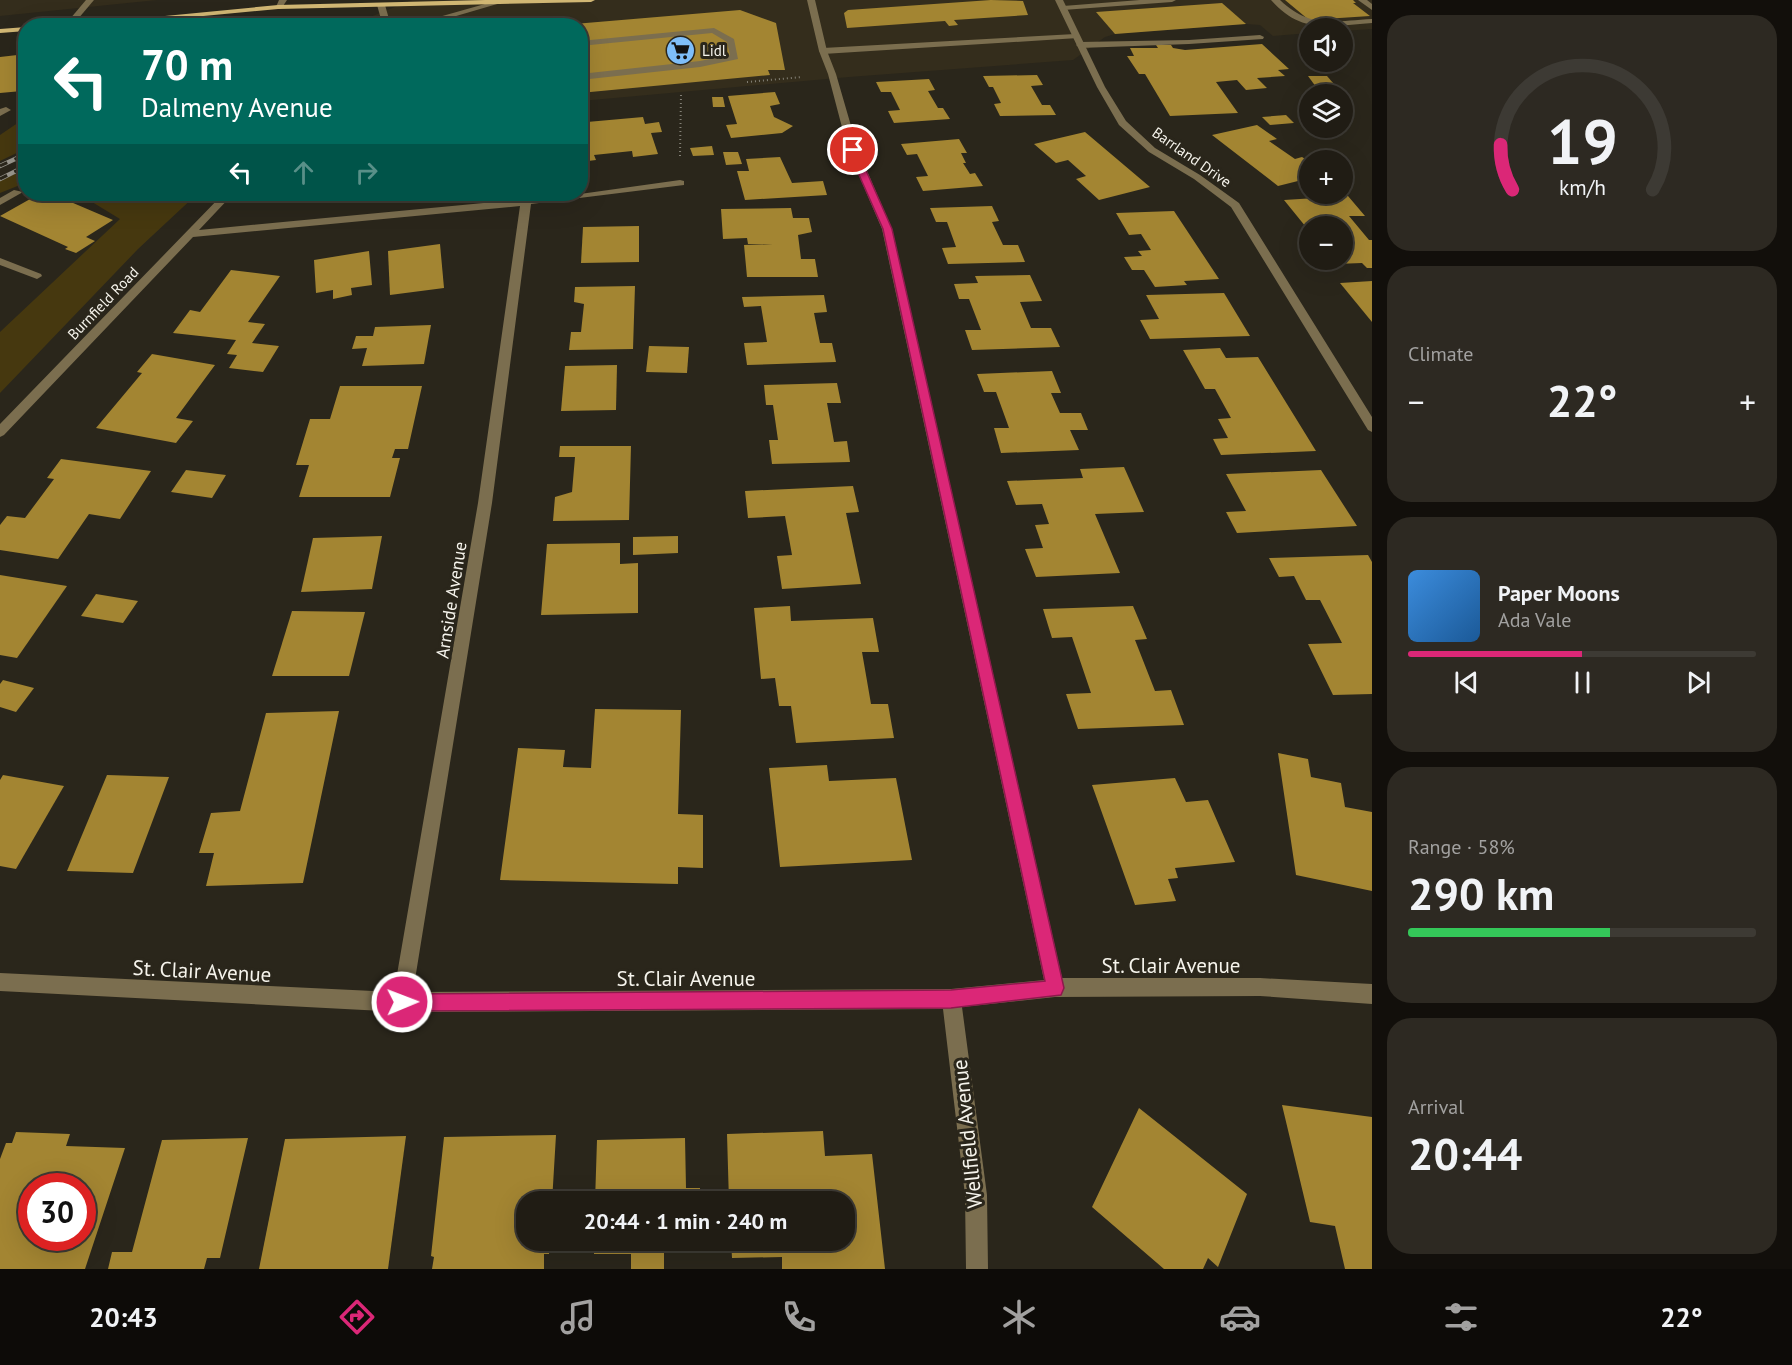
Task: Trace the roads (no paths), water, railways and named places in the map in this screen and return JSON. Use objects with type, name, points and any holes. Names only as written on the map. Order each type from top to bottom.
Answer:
[{"type":"main road","points":[[177,18],[280,4],[381,5],[591,0]]},
{"type":"main road","points":[[0,31],[18,30]]},
{"type":"street","points":[[73,18],[90,0]]},
{"type":"street","points":[[811,0],[853,150],[887,229],[1055,988]]},
{"type":"street","points":[[1061,4],[1172,0]]},
{"type":"street","points":[[1275,0],[1292,16],[1312,24],[1372,21]]},
{"type":"street","points":[[1362,0],[1372,8]]},
{"type":"street","points":[[441,18],[500,2]]},
{"type":"street","name":"Barrland Drive","points":[[1061,4],[1122,123],[1152,150],[1197,177],[1234,205],[1372,427]]},
{"type":"street","points":[[381,5],[385,18]]},
{"type":"street","points":[[588,43],[714,30],[731,41],[735,57],[700,64],[588,75]]},
{"type":"street","points":[[824,51],[1078,41],[1189,42],[1260,37]]},
{"type":"street","points":[[588,194],[680,183]]},
{"type":"street","points":[[0,202],[18,192]]},
{"type":"street","name":"Burnfield Road","points":[[0,432],[221,201]]},
{"type":"street","points":[[190,234],[534,201]]},
{"type":"street","name":"Arnside Avenue","points":[[402,1002],[470,604],[510,335],[526,202]]},
{"type":"street","points":[[0,261],[37,276]]},
{"type":"street","name":"St. Clair Avenue","points":[[0,982],[198,994],[402,1002],[951,999],[1055,988],[1260,987],[1372,994]]},
{"type":"street","name":"Wellfield Avenue","points":[[951,999],[976,1195],[977,1269]]},
{"type":"railway","points":[[0,166],[18,158]]},
{"type":"railway","points":[[0,179],[18,170]]},
{"type":"place","name":"Lidl","points":[[681,50]]}]
